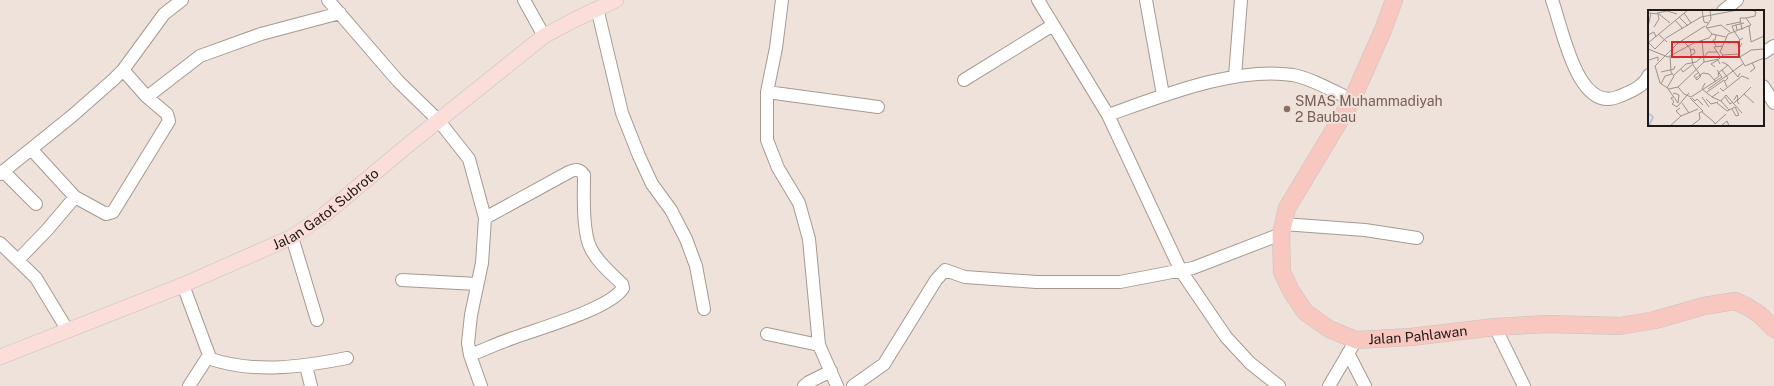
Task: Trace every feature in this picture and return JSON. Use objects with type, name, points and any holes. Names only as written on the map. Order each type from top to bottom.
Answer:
[{"type":"highway","name":"Jalan Pahlawan","points":[[1394,0],[1352,100],[1287,208],[1282,229],[1282,272],[1300,307],[1305,312],[1330,329],[1352,347],[1411,337],[1495,328],[1547,324],[1620,326],[1655,320],[1704,306],[1735,301],[1760,315],[1774,329]]},
{"type":"main road","name":"Jalan Gatot Subroto","points":[[0,357],[183,285],[292,237],[324,215],[544,36],[597,8],[616,0]]},
{"type":"street","points":[[36,204],[2,172],[72,116],[122,70],[164,14],[182,0]]},
{"type":"street","points":[[328,0],[398,81],[439,120],[469,159],[485,218],[483,252],[471,315],[468,343],[470,355],[481,386]]},
{"type":"street","points":[[524,0],[544,36]]},
{"type":"street","points":[[782,0],[776,48],[767,92],[768,144],[778,168],[798,198],[808,239],[818,345],[837,386]]},
{"type":"street","points":[[1038,0],[1108,115],[1181,271],[1226,337],[1250,363],[1279,386]]},
{"type":"street","points":[[1146,0],[1163,95]]},
{"type":"street","points":[[1235,76],[1241,0]]},
{"type":"street","points":[[1552,0],[1574,69],[1584,84],[1594,94],[1609,99],[1616,98],[1638,88],[1648,76]]},
{"type":"street","points":[[1724,10],[1737,0]]},
{"type":"street","points":[[597,8],[622,113],[652,184],[672,210],[686,239],[696,266],[704,309]]},
{"type":"street","points":[[147,98],[200,56],[261,34],[340,13]]},
{"type":"street","points":[[964,80],[1053,25]]},
{"type":"street","points":[[1764,52],[1774,46]]},
{"type":"street","points":[[31,149],[75,197],[106,214],[113,212],[168,121],[167,114],[147,98],[122,70]]},
{"type":"street","points":[[1108,115],[1163,95],[1235,76],[1268,74],[1293,75],[1309,80],[1352,100]]},
{"type":"street","points":[[1764,88],[1774,104]]},
{"type":"street","points":[[767,92],[878,108]]},
{"type":"street","points":[[470,355],[512,338],[553,325],[612,299],[622,290],[623,286],[599,261],[591,249],[588,241],[585,217],[584,175],[581,171],[574,170],[569,172],[485,218]]},
{"type":"street","points":[[18,260],[47,230],[75,197]]},
{"type":"street","points":[[853,386],[884,364],[936,280],[945,270],[965,277],[1036,282],[1120,282],[1181,271],[1282,229],[1365,230],[1417,238]]},
{"type":"street","points":[[292,237],[318,320]]},
{"type":"street","points":[[0,243],[36,278],[68,331]]},
{"type":"street","points":[[402,280],[477,284]]},
{"type":"street","points":[[183,285],[209,351],[208,358],[189,386]]},
{"type":"street","points":[[1495,328],[1524,386]]},
{"type":"street","points":[[767,334],[818,345]]},
{"type":"street","points":[[1328,386],[1352,347]]},
{"type":"street","points":[[1352,347],[1365,386]]},
{"type":"street","points":[[208,358],[226,365],[254,368],[306,366],[347,358]]},
{"type":"street","points":[[306,366],[311,386]]},
{"type":"street","points":[[804,386],[808,382],[831,371]]},
{"type":"place","name":"SMAS Muhammadiyah 2 Baubau","points":[[1287,109]]}]
